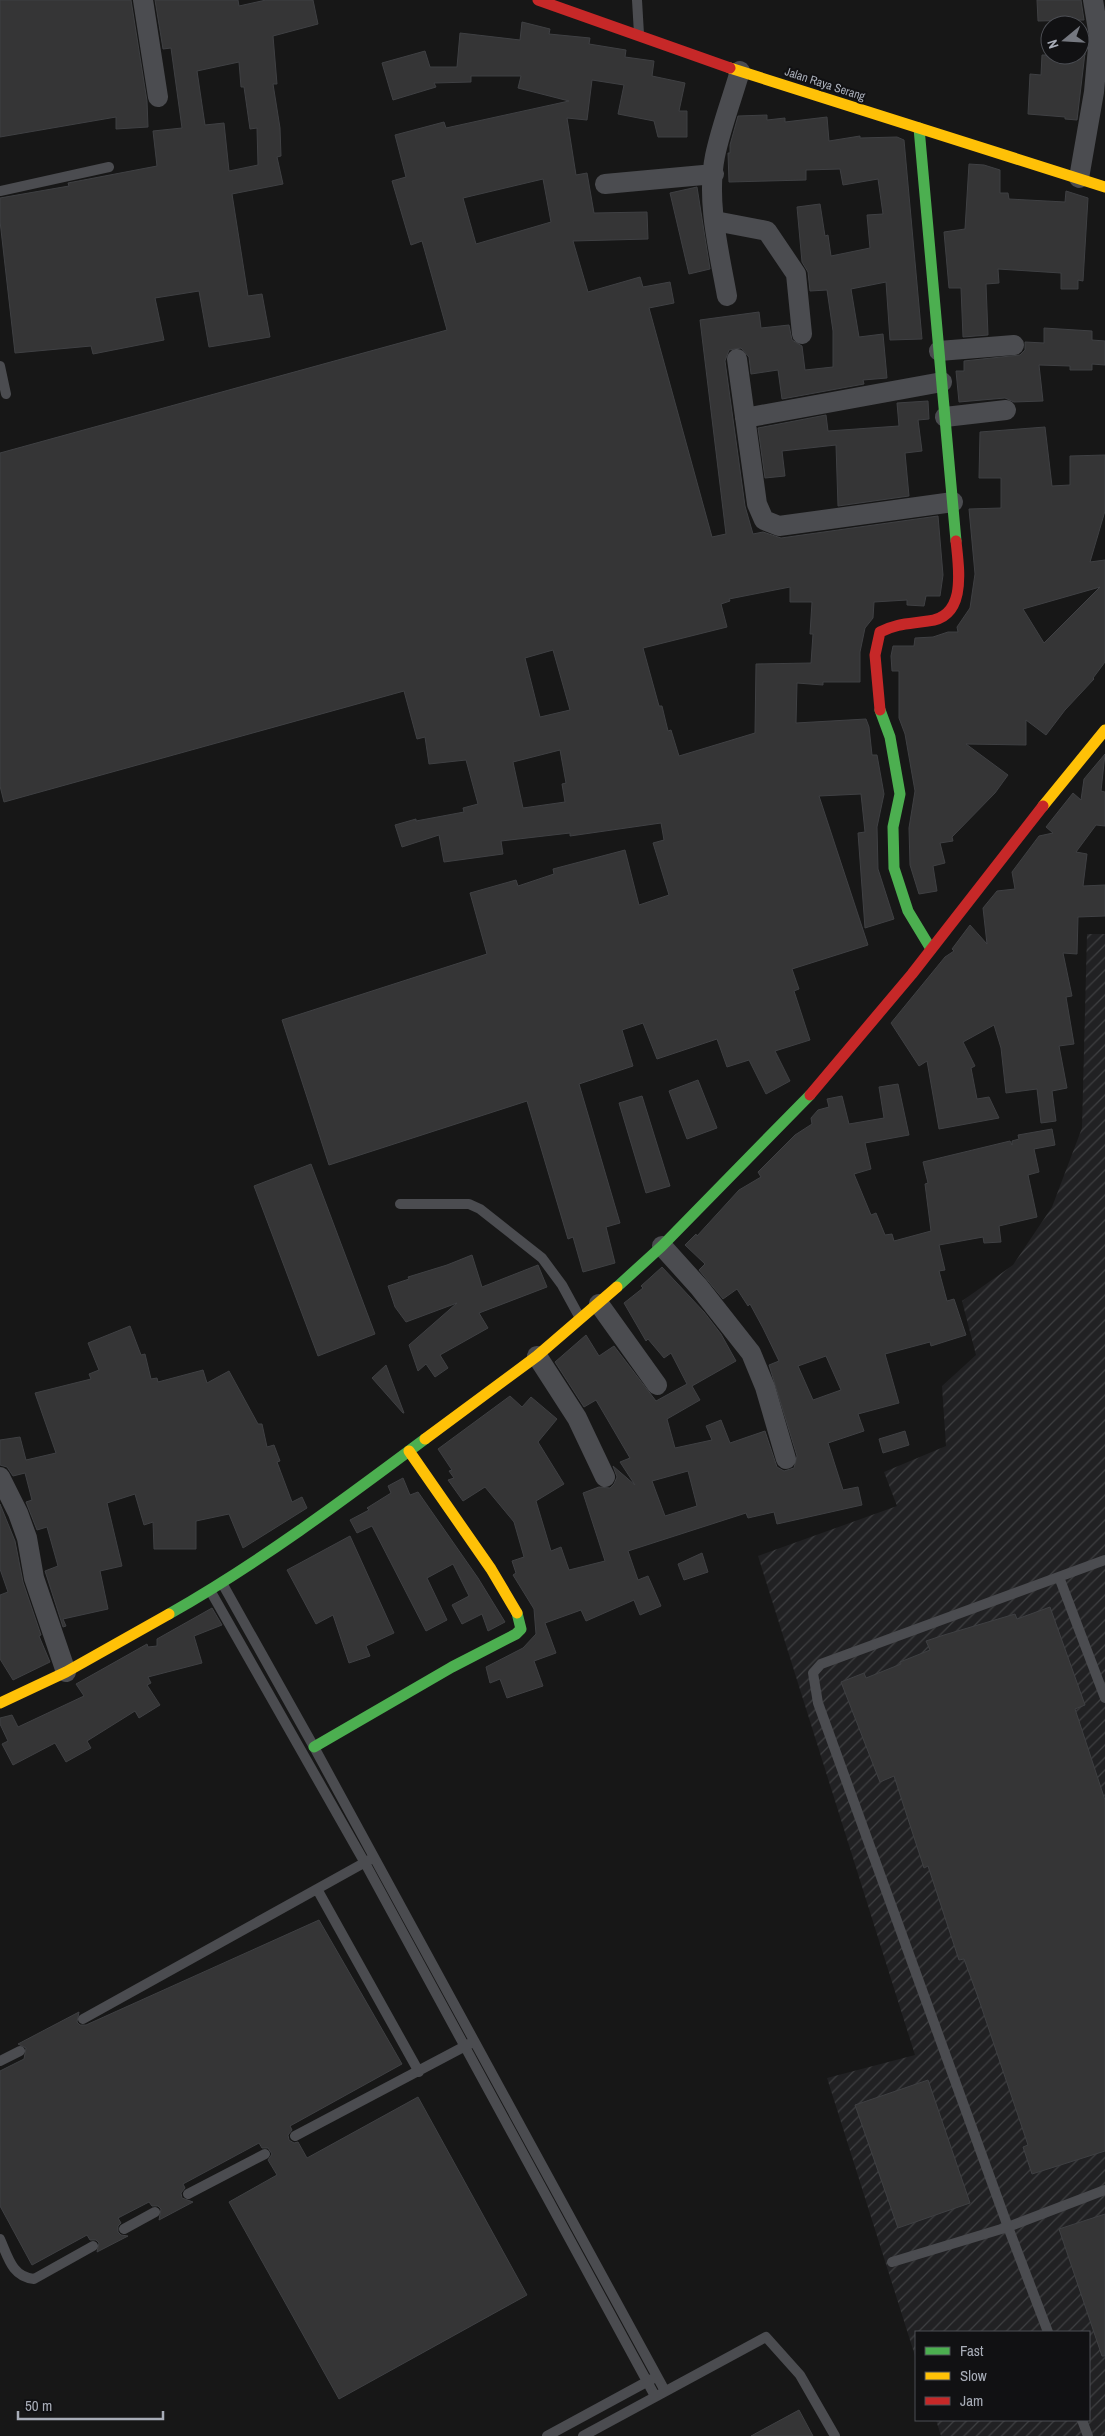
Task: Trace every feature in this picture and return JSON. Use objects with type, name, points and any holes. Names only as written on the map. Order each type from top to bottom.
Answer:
[{"type":"main road","name":"Jalan Raya Serang","points":[[538,0],[740,71],[1105,187]]},
{"type":"main road","points":[[919,128],[958,575],[955,605],[946,616],[931,621],[896,624],[880,632],[875,655],[880,713],[890,737],[900,794],[893,827],[894,868],[908,911],[931,949]]},
{"type":"main road","points":[[0,1703],[66,1672],[210,1591],[320,1518],[537,1356],[581,1320],[662,1246],[801,1106],[931,949],[1084,753],[1105,730]]},
{"type":"main road","points":[[314,1747],[452,1667],[516,1634],[521,1629],[520,1618],[491,1569],[409,1451]]},
{"type":"street","points":[[143,0],[158,97]]},
{"type":"street","points":[[1079,178],[1094,92],[1099,36],[1093,0]]},
{"type":"street","points":[[727,296],[716,222],[715,156],[740,71]]},
{"type":"street","points":[[605,184],[714,174]]},
{"type":"street","points":[[716,222],[767,231],[796,274],[802,334]]},
{"type":"street","points":[[939,351],[1014,345]]},
{"type":"street","points":[[737,359],[757,504],[764,520],[779,526],[953,502]]},
{"type":"street","points":[[745,418],[942,382]]},
{"type":"street","points":[[945,417],[1006,410]]},
{"type":"street","points":[[662,1246],[699,1287],[751,1353],[765,1387],[786,1459]]},
{"type":"street","points":[[599,1304],[657,1385]]},
{"type":"street","points":[[537,1356],[577,1418],[605,1477]]},
{"type":"street","points":[[0,1477],[18,1513],[27,1538],[34,1578],[66,1672]]},
{"type":"lane","points":[[637,0],[639,35]]},
{"type":"lane","points":[[0,191],[109,167]]},
{"type":"lane","points":[[0,366],[6,394]]},
{"type":"lane","points":[[400,1204],[469,1204],[480,1209],[542,1258],[562,1285],[581,1320]]},
{"type":"lane","points":[[1048,2331],[818,1703],[813,1673],[821,1664],[1105,1560]]},
{"type":"lane","points":[[1059,1577],[1105,1698]]},
{"type":"lane","points":[[222,1583],[314,1747],[370,1860],[470,2044],[642,2354],[665,2391]]},
{"type":"lane","points":[[210,1591],[370,1860]]},
{"type":"lane","points":[[83,2019],[370,1860]]},
{"type":"lane","points":[[317,1889],[419,2072]]},
{"type":"lane","points":[[295,2136],[470,2044]]},
{"type":"lane","points":[[470,2044],[655,2396]]},
{"type":"lane","points":[[0,2061],[20,2051]]},
{"type":"lane","points":[[188,2194],[265,2154]]},
{"type":"lane","points":[[892,2262],[1008,2227],[1105,2190]]},
{"type":"lane","points":[[124,2229],[155,2212]]},
{"type":"lane","points":[[0,2239],[15,2272],[24,2278],[34,2279],[93,2246]]},
{"type":"lane","points":[[582,2436],[766,2337],[800,2375],[835,2436]]},
{"type":"lane","points":[[547,2436],[657,2376]]},
{"type":"lane","points":[[1082,2421],[1088,2436]]},
{"type":"shaded area","points":[[1087,934],[1105,934],[1105,2436],[941,2436],[936,2421],[1090,2421],[1090,2331],[915,2331],[915,2356],[827,2078],[915,2055],[758,1556],[897,1506],[884,1472],[946,1446],[942,1386],[976,1355],[962,1301],[1013,1265],[1052,1207],[1082,1128]]},
{"type":"building","points":[[0,0],[131,0],[147,101],[148,127],[116,129],[116,117],[0,137]]},
{"type":"building","points":[[155,0],[238,0],[239,6],[266,0],[313,0],[318,24],[273,36],[277,84],[273,84],[280,128],[281,156],[277,157],[283,184],[232,194],[248,296],[262,294],[270,337],[209,347],[199,291],[155,298],[164,340],[93,354],[91,346],[15,353],[0,221],[0,198],[69,186],[68,183],[157,166],[153,131],[182,128],[171,48],[163,49]],"holes":[[[239,62],[241,87],[244,87],[250,129],[257,128],[258,165],[229,171],[224,123],[205,125],[197,71]]]},
{"type":"building","points":[[1037,0],[1081,0],[1083,15],[1040,15],[1040,21],[1038,21]]},
{"type":"building","points":[[522,22],[550,29],[549,34],[590,38],[589,44],[626,50],[625,57],[654,61],[652,76],[685,83],[679,111],[687,111],[687,137],[658,137],[654,121],[618,114],[624,85],[592,80],[587,120],[567,118],[576,175],[587,173],[594,213],[647,212],[648,239],[573,241],[588,292],[640,277],[643,287],[670,282],[674,303],[649,308],[712,537],[726,534],[700,320],[759,312],[761,328],[789,325],[792,340],[802,346],[805,370],[833,367],[833,331],[827,290],[810,291],[808,272],[802,262],[797,207],[820,204],[825,236],[828,235],[831,256],[870,248],[867,215],[883,214],[878,179],[843,185],[840,169],[806,170],[806,180],[729,182],[728,153],[730,153],[730,145],[738,116],[767,115],[767,120],[785,118],[785,122],[827,117],[829,141],[860,136],[860,138],[897,137],[904,140],[922,339],[890,340],[886,282],[851,289],[859,337],[883,334],[887,378],[863,380],[864,384],[782,399],[778,370],[751,374],[749,357],[741,348],[729,350],[725,361],[745,506],[753,534],[763,532],[781,538],[938,516],[943,575],[940,596],[926,596],[924,606],[907,605],[907,600],[874,602],[873,618],[865,628],[860,652],[860,682],[823,682],[823,685],[797,683],[796,723],[866,719],[869,727],[872,755],[877,755],[884,794],[877,827],[878,869],[894,919],[865,928],[858,833],[865,832],[861,794],[819,796],[868,945],[792,969],[799,989],[794,991],[810,1040],[775,1051],[790,1081],[766,1094],[749,1060],[727,1067],[717,1039],[657,1059],[643,1023],[622,1030],[633,1066],[579,1084],[620,1223],[606,1227],[615,1263],[583,1272],[573,1237],[568,1239],[527,1101],[329,1165],[282,1020],[487,954],[470,893],[516,880],[518,886],[554,874],[553,869],[625,850],[639,905],[669,895],[653,843],[664,840],[661,823],[570,836],[570,833],[501,841],[503,854],[444,862],[439,835],[402,847],[395,825],[416,819],[416,821],[464,812],[463,808],[478,804],[466,760],[429,764],[425,737],[417,739],[404,691],[4,802],[0,786],[0,453],[447,330],[422,241],[411,245],[392,181],[406,177],[395,135],[444,122],[446,128],[569,101],[518,88],[521,76],[471,76],[471,82],[434,83],[436,87],[393,100],[382,63],[425,51],[430,67],[457,67],[460,33],[520,40]],"holes":[[[543,179],[551,222],[476,244],[463,198]],[[790,587],[790,602],[812,602],[810,634],[813,634],[811,663],[756,664],[755,733],[679,756],[671,730],[668,731],[662,706],[659,706],[643,648],[727,627],[721,604],[730,601],[729,599]],[[553,650],[570,710],[540,717],[525,658]],[[560,750],[566,783],[562,784],[565,802],[523,808],[513,762]]]},
{"type":"building","points":[[1042,65],[1084,65],[1077,120],[1065,119],[1065,117],[1028,114],[1030,74],[1041,75]]},
{"type":"building","points":[[969,164],[984,165],[1000,170],[1000,193],[1008,193],[1009,199],[1065,202],[1066,191],[1088,198],[1083,281],[1078,280],[1078,289],[1061,289],[1061,273],[998,269],[999,283],[986,284],[988,335],[963,337],[961,288],[949,288],[944,232],[965,229]]},
{"type":"building","points":[[697,187],[710,269],[689,274],[670,193]]},
{"type":"building","points":[[1044,328],[1092,331],[1092,340],[1105,341],[1105,365],[1092,364],[1092,370],[1070,370],[1070,366],[1039,365],[1043,401],[1014,402],[1005,398],[959,402],[956,371],[964,371],[964,361],[1020,355],[1025,350],[1025,342],[1044,343]]},
{"type":"building","points":[[928,401],[929,419],[918,420],[922,451],[905,453],[909,496],[838,506],[836,445],[782,451],[785,476],[765,478],[758,428],[826,415],[828,431],[899,426],[897,403]]},
{"type":"building","points":[[1045,427],[1052,486],[1070,485],[1070,456],[1105,455],[1105,511],[1090,562],[1105,560],[1105,662],[1094,679],[1065,710],[1046,735],[1026,720],[1026,745],[966,744],[1008,775],[995,793],[952,837],[953,841],[940,843],[945,863],[933,866],[937,891],[919,894],[910,865],[909,828],[915,791],[905,734],[899,718],[899,671],[892,671],[891,656],[893,646],[914,646],[915,638],[958,632],[957,627],[970,608],[975,574],[969,509],[1001,508],[1001,478],[979,478],[980,432]],"holes":[[[1100,587],[1044,643],[1023,609]]]},
{"type":"building","points":[[1105,754],[1101,791],[1105,792],[1105,826],[1096,825],[1076,852],[1087,854],[1083,886],[1105,885],[1105,916],[1078,917],[1077,954],[1063,953],[1072,996],[1066,997],[1074,1044],[1059,1046],[1067,1088],[1052,1091],[1056,1121],[1041,1123],[1037,1089],[1006,1093],[1001,1048],[994,1025],[963,1042],[975,1066],[971,1068],[977,1099],[989,1097],[999,1118],[939,1129],[927,1061],[919,1066],[891,1023],[945,957],[954,951],[952,949],[970,925],[987,944],[983,908],[997,891],[1015,889],[1012,872],[1039,836],[1053,833],[1046,827],[1073,793],[1081,800],[1084,779]]},
{"type":"building","points":[[698,1080],[717,1128],[687,1139],[669,1091]]},
{"type":"building","points":[[898,1084],[909,1135],[865,1143],[871,1169],[854,1174],[871,1215],[876,1213],[885,1235],[892,1234],[894,1241],[931,1231],[925,1184],[928,1183],[923,1162],[1010,1141],[1012,1145],[1012,1141],[1019,1139],[1018,1135],[1052,1129],[1055,1145],[1034,1149],[1039,1172],[1028,1175],[1037,1217],[999,1226],[1001,1242],[984,1243],[983,1237],[939,1245],[945,1270],[939,1271],[947,1301],[954,1299],[966,1335],[931,1346],[930,1342],[885,1354],[899,1403],[858,1414],[864,1431],[828,1443],[843,1490],[858,1487],[862,1505],[777,1524],[774,1512],[748,1518],[746,1513],[628,1551],[638,1580],[648,1576],[661,1606],[640,1615],[634,1600],[586,1621],[581,1610],[545,1623],[556,1653],[534,1661],[543,1686],[507,1698],[500,1679],[490,1683],[486,1667],[523,1648],[536,1634],[534,1609],[513,1575],[516,1573],[512,1561],[524,1557],[514,1522],[485,1487],[463,1501],[448,1480],[454,1478],[449,1471],[452,1470],[438,1449],[510,1396],[522,1407],[531,1397],[557,1419],[538,1442],[564,1484],[536,1501],[551,1551],[561,1547],[569,1570],[605,1561],[583,1493],[599,1487],[610,1488],[617,1477],[613,1466],[635,1485],[620,1462],[630,1458],[596,1400],[584,1407],[555,1362],[586,1335],[599,1356],[614,1346],[656,1401],[687,1384],[671,1353],[664,1358],[648,1339],[646,1341],[624,1303],[643,1288],[641,1286],[662,1267],[704,1312],[721,1334],[736,1361],[692,1386],[700,1400],[667,1419],[675,1448],[712,1440],[706,1426],[721,1420],[730,1443],[765,1431],[777,1467],[784,1471],[794,1468],[797,1456],[769,1365],[779,1361],[763,1328],[750,1304],[748,1306],[737,1289],[723,1299],[699,1270],[705,1264],[685,1245],[696,1234],[697,1236],[739,1190],[761,1177],[758,1172],[795,1135],[812,1124],[811,1118],[818,1110],[829,1107],[827,1099],[842,1096],[849,1124],[884,1118],[879,1087]],"holes":[[[826,1356],[841,1390],[813,1400],[798,1366]],[[688,1471],[697,1506],[665,1516],[652,1481]]]},
{"type":"building","points":[[642,1096],[670,1186],[646,1193],[619,1103]]},
{"type":"building","points":[[311,1164],[375,1334],[318,1356],[254,1186]]},
{"type":"building","points":[[472,1255],[482,1287],[538,1265],[547,1287],[479,1313],[488,1328],[440,1355],[448,1368],[435,1377],[426,1364],[418,1371],[409,1345],[457,1303],[406,1322],[395,1307],[388,1286],[409,1279],[408,1277]]},
{"type":"building","points":[[130,1326],[141,1355],[145,1354],[151,1379],[157,1378],[158,1382],[203,1370],[207,1383],[229,1371],[258,1424],[262,1424],[267,1447],[274,1445],[280,1461],[277,1462],[292,1502],[302,1497],[307,1508],[243,1548],[229,1514],[196,1521],[196,1549],[154,1549],[153,1522],[144,1525],[135,1494],[107,1503],[122,1566],[100,1571],[108,1609],[63,1619],[66,1626],[63,1627],[45,1571],[58,1566],[47,1527],[37,1530],[26,1502],[32,1500],[25,1473],[13,1476],[7,1467],[0,1465],[0,1440],[20,1437],[26,1460],[56,1453],[35,1393],[91,1379],[89,1374],[99,1370],[88,1343]]},
{"type":"building","points":[[386,1365],[404,1413],[372,1378]]},
{"type":"building","points":[[905,1431],[909,1445],[883,1453],[879,1439]]},
{"type":"building","points":[[403,1478],[410,1495],[418,1492],[478,1578],[505,1622],[488,1631],[482,1614],[462,1624],[452,1605],[469,1596],[453,1564],[427,1578],[447,1620],[426,1631],[372,1526],[357,1533],[350,1520],[369,1510],[367,1508],[391,1493],[388,1486]]},
{"type":"building","points":[[0,1504],[15,1541],[23,1582],[41,1635],[39,1636],[50,1662],[13,1680],[0,1659],[0,1595],[8,1592],[0,1569]]},
{"type":"building","points":[[350,1536],[394,1633],[366,1646],[370,1656],[349,1663],[333,1615],[316,1624],[287,1570]]},
{"type":"building","points":[[702,1553],[708,1572],[684,1580],[678,1564]]},
{"type":"building","points":[[1050,1607],[1085,1705],[1075,1709],[1105,1800],[1105,2151],[1032,2174],[1023,2147],[1028,2145],[978,1997],[964,1959],[959,1960],[928,1866],[924,1868],[894,1776],[880,1782],[841,1682],[864,1673],[866,1678],[901,1664],[900,1662],[930,1650],[926,1641],[1015,1614],[1017,1619]]},
{"type":"building","points":[[212,1608],[222,1625],[194,1636],[202,1663],[148,1677],[151,1683],[147,1685],[160,1705],[139,1718],[135,1711],[87,1741],[91,1748],[66,1762],[55,1743],[13,1765],[2,1744],[8,1741],[0,1724],[0,1718],[12,1715],[18,1727],[84,1696],[76,1684],[147,1644],[148,1647],[157,1646],[157,1639]]},
{"type":"building","points":[[319,1920],[402,2064],[290,2126],[292,2130],[288,2135],[289,2140],[294,2143],[298,2142],[307,2158],[418,2097],[527,2295],[339,2399],[229,2202],[277,2175],[268,2160],[272,2154],[268,2148],[262,2148],[259,2143],[183,2184],[185,2188],[181,2193],[182,2198],[193,2202],[159,2220],[161,2209],[158,2206],[152,2206],[149,2202],[118,2218],[121,2223],[118,2226],[118,2232],[121,2235],[128,2236],[97,2252],[99,2243],[96,2240],[90,2240],[87,2235],[32,2265],[0,2206],[0,2071],[24,2059],[26,2048],[18,2044],[79,2012],[77,2022],[80,2025],[86,2025]]},
{"type":"building","points":[[928,2080],[970,2203],[898,2228],[855,2105]]},
{"type":"building","points":[[1105,2214],[1105,2356],[1102,2356],[1059,2229]]},
{"type":"building","points":[[799,2410],[813,2436],[751,2436]]},
{"type":"traffic: fast","points":[[919,128],[956,541]]},
{"type":"traffic: fast","points":[[880,710],[890,737],[900,794],[893,827],[894,868],[908,911],[931,949]]},
{"type":"traffic: fast","points":[[617,1287],[662,1246],[810,1095]]},
{"type":"traffic: fast","points":[[169,1614],[268,1553],[425,1439]]},
{"type":"traffic: fast","points":[[314,1747],[452,1667],[516,1634],[521,1629],[517,1613]]},
{"type":"traffic: slow","points":[[730,68],[1105,187]]},
{"type":"traffic: slow","points":[[1043,806],[1105,730]]},
{"type":"traffic: slow","points":[[425,1439],[537,1356],[617,1287]]},
{"type":"traffic: slow","points":[[409,1451],[491,1569],[517,1613]]},
{"type":"traffic: slow","points":[[0,1703],[66,1672],[169,1614]]},
{"type":"traffic: jam","points":[[538,0],[730,68]]},
{"type":"traffic: jam","points":[[880,710],[875,655],[880,632],[898,625],[941,618],[949,611],[955,602],[958,590],[956,541]]},
{"type":"traffic: jam","points":[[810,1095],[912,974],[1043,806]]}]
